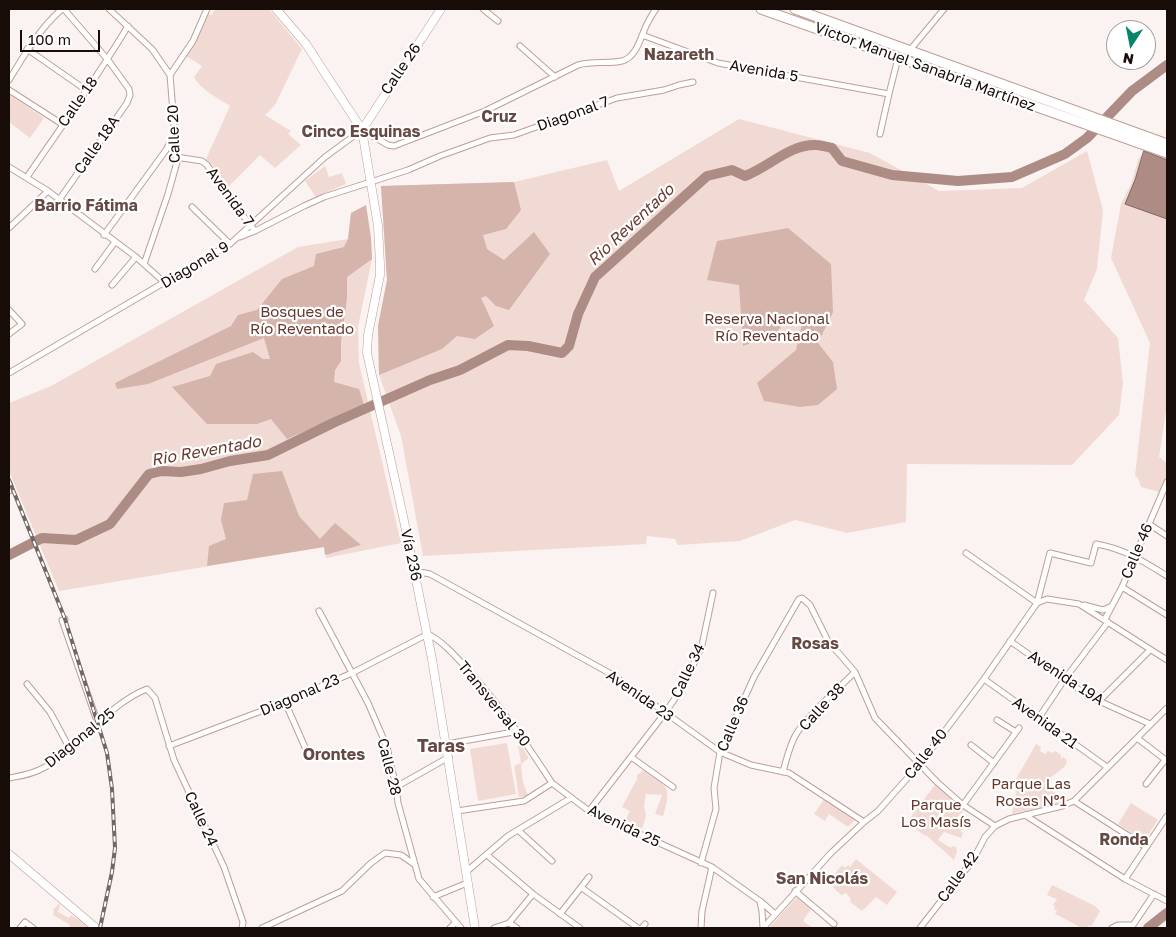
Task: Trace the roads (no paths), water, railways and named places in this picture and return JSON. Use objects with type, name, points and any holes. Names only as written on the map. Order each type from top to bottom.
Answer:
[{"type":"main road","points":[[276,9],[306,44],[362,130]]},
{"type":"main road","name":"Calle 26","points":[[362,130],[442,9]]},
{"type":"main road","name":"Victor Manuel Sanabria Martínez","points":[[761,9],[1090,126],[1138,138]]},
{"type":"main road","name":"Victor Manuel Sanabria Martínez","points":[[795,9],[1094,117],[1138,138]]},
{"type":"main road","points":[[965,82],[973,79],[1000,88],[1006,85]]},
{"type":"main road","name":"Vía 236","points":[[362,130],[378,226],[380,264],[380,275],[368,335],[367,353],[428,634],[458,812],[467,884],[475,928]]},
{"type":"main road","points":[[1138,138],[1167,144]]},
{"type":"main road","points":[[1138,138],[1167,153]]},
{"type":"main road","points":[[9,854],[96,928]]},
{"type":"street","points":[[9,80],[27,49],[47,22],[63,9],[108,60]]},
{"type":"street","points":[[109,9],[152,49],[170,75],[193,41],[208,9]]},
{"type":"street","points":[[483,9],[498,21]]},
{"type":"street","points":[[362,130],[388,145],[394,146],[485,111],[584,63],[628,59],[634,53],[656,9]]},
{"type":"street","points":[[910,50],[940,10]]},
{"type":"street","name":"Calle 18","points":[[27,177],[108,60],[128,26]]},
{"type":"street","name":"Avenida 5","points":[[642,35],[718,63],[889,94]]},
{"type":"street","points":[[520,46],[555,77]]},
{"type":"street","points":[[27,49],[86,90]]},
{"type":"street","points":[[880,134],[898,58]]},
{"type":"street","name":"Calle 18A","points":[[59,200],[130,95],[129,89],[108,60]]},
{"type":"street","name":"Calle 20","points":[[144,264],[175,170],[175,133],[170,75]]},
{"type":"street","name":"Diagonal 7","points":[[237,238],[255,232],[304,206],[346,189],[408,170],[490,138],[514,135],[617,98],[664,90],[693,82]]},
{"type":"street","points":[[9,90],[62,124]]},
{"type":"street","name":"Diagonal 9","points":[[9,373],[230,244],[325,157],[362,130]]},
{"type":"street","points":[[104,235],[166,150],[175,133]]},
{"type":"street","name":"Avenida 7","points":[[176,157],[202,162],[207,165],[255,232]]},
{"type":"street","points":[[9,167],[27,177],[136,257],[164,283]]},
{"type":"street","points":[[9,228],[48,192]]},
{"type":"street","points":[[192,207],[230,244]]},
{"type":"street","points":[[95,269],[115,242]]},
{"type":"street","points":[[112,285],[136,257]]},
{"type":"street","points":[[9,310],[22,324],[9,334]]},
{"type":"street","points":[[9,482],[9,491]]},
{"type":"street","name":"Calle 46","points":[[1038,719],[1107,620],[1149,524],[1165,495],[1167,482]]},
{"type":"street","points":[[1149,524],[1167,536]]},
{"type":"street","name":"Calle 40","points":[[763,928],[831,853],[878,811],[920,764],[984,679],[1037,603],[1050,553],[1091,563],[1096,544],[1113,547],[1136,556]]},
{"type":"street","points":[[966,554],[1037,603],[1048,599],[1103,610],[1112,606]]},
{"type":"street","points":[[1136,556],[1167,576]]},
{"type":"street","name":"Avenida 23","points":[[414,571],[430,574],[613,675],[720,752],[751,765],[789,773],[864,822]]},
{"type":"street","points":[[1122,587],[1167,615]]},
{"type":"street","name":"Calle 34","points":[[589,811],[665,713],[684,685],[702,645],[713,593]]},
{"type":"street","name":"Calle 36","points":[[701,863],[716,809],[714,788],[720,752],[754,677],[799,599],[802,598],[810,605],[828,641],[855,672]]},
{"type":"street","points":[[1079,604],[1107,620],[1167,660]]},
{"type":"street","name":"Calle 28","points":[[319,611],[352,673],[387,747],[398,803],[418,879],[461,928]]},
{"type":"street","points":[[65,620],[62,620],[98,724]]},
{"type":"street","name":"Diagonal 23","points":[[169,746],[284,702],[352,673],[428,634]]},
{"type":"street","name":"Transversal 30","points":[[428,634],[437,638],[490,695],[519,731],[552,783]]},
{"type":"street","name":"Avenida 19A","points":[[1010,641],[1064,680],[1099,701],[1150,724]]},
{"type":"street","points":[[1099,701],[1150,650]]},
{"type":"street","points":[[855,672],[875,718],[937,782],[964,805],[995,826],[1009,818],[1025,816],[1074,801],[1167,708]]},
{"type":"street","name":"Calle 38","points":[[783,772],[786,757],[794,736],[806,721],[855,672]]},
{"type":"street","name":"Avenida 21","points":[[984,679],[1107,767]]},
{"type":"street","points":[[27,684],[50,712],[70,749]]},
{"type":"street","name":"Diagonal 25","points":[[9,778],[39,770],[70,749],[124,702],[147,689]]},
{"type":"street","name":"Calle 24","points":[[147,689],[155,698],[169,746],[195,808],[224,867],[242,922],[242,928]]},
{"type":"street","points":[[284,702],[308,754]]},
{"type":"street","points":[[964,805],[1018,730],[998,720]]},
{"type":"street","points":[[447,744],[519,731]]},
{"type":"street","points":[[1137,738],[1166,760],[1146,784]]},
{"type":"street","points":[[972,746],[994,763]]},
{"type":"street","points":[[631,756],[673,786]]},
{"type":"street","points":[[396,787],[449,757]]},
{"type":"street","points":[[458,812],[524,801],[552,783]]},
{"type":"street","name":"Avenida 25","points":[[552,783],[589,811],[712,867],[775,914]]},
{"type":"street","points":[[466,872],[508,836],[571,798]]},
{"type":"street","points":[[1074,801],[1146,847]]},
{"type":"street","points":[[1025,816],[1125,879],[1167,901]]},
{"type":"street","points":[[1125,879],[1167,816]]},
{"type":"street","name":"Calle 42","points":[[920,928],[973,860],[985,838],[995,826]]},
{"type":"street","points":[[518,831],[552,861]]},
{"type":"street","points":[[262,928],[342,891],[371,862],[386,853],[401,855],[414,864]]},
{"type":"street","points":[[487,855],[533,894],[580,928]]},
{"type":"street","points":[[701,928],[702,910],[712,867]]},
{"type":"street","points":[[560,914],[582,888],[589,876]]},
{"type":"street","points":[[433,897],[467,884]]},
{"type":"street","points":[[582,888],[638,928]]},
{"type":"street","points":[[796,891],[834,924]]},
{"type":"street","points":[[494,928],[510,923],[533,894]]},
{"type":"street","points":[[1112,928],[1118,925],[1133,925],[1154,894]]},
{"type":"street","points":[[760,901],[763,928]]},
{"type":"street","points":[[20,928],[25,922],[33,928]]},
{"type":"street","points":[[450,928],[455,922]]},
{"type":"street","points":[[510,923],[517,928]]},
{"type":"waterway","name":"Rio Reventado","points":[[9,555],[42,538],[76,540],[110,524],[149,474],[162,471],[181,472],[201,469],[230,461],[268,455],[335,422],[430,380],[460,370],[508,345],[528,346],[562,353],[569,346],[578,314],[595,277],[707,176],[732,170],[745,176],[797,148],[816,145],[832,148],[842,161],[892,175],[958,181],[1012,177],[1065,154],[1087,138],[1132,91],[1167,65]]},
{"type":"waterway","points":[[1148,928],[1167,913]]},
{"type":"railway","points":[[9,480],[65,619],[107,753],[112,789],[115,848],[100,928]]},
{"type":"district","name":"Nazareth","points":[[679,55]]},
{"type":"district","name":"Cruz","points":[[499,117]]},
{"type":"district","name":"Cinco Esquinas","points":[[361,132]]},
{"type":"district","name":"Barrio Fátima","points":[[86,206]]},
{"type":"district","name":"Rosas","points":[[815,644]]},
{"type":"district","name":"Taras","points":[[441,746]]},
{"type":"district","name":"Orontes","points":[[334,755]]},
{"type":"district","name":"Ronda","points":[[1124,840]]},
{"type":"district","name":"San Nicolás","points":[[822,879]]},
{"type":"park label","name":"Bosques de Río Reventado","points":[[302,320]]},
{"type":"park label","name":"Reserva Nacional Río Reventado","points":[[767,328]]},
{"type":"park label","name":"Parque Las Rosas Nº1","points":[[1031,792]]},
{"type":"park label","name":"Parque Los Masís","points":[[936,814]]}]
